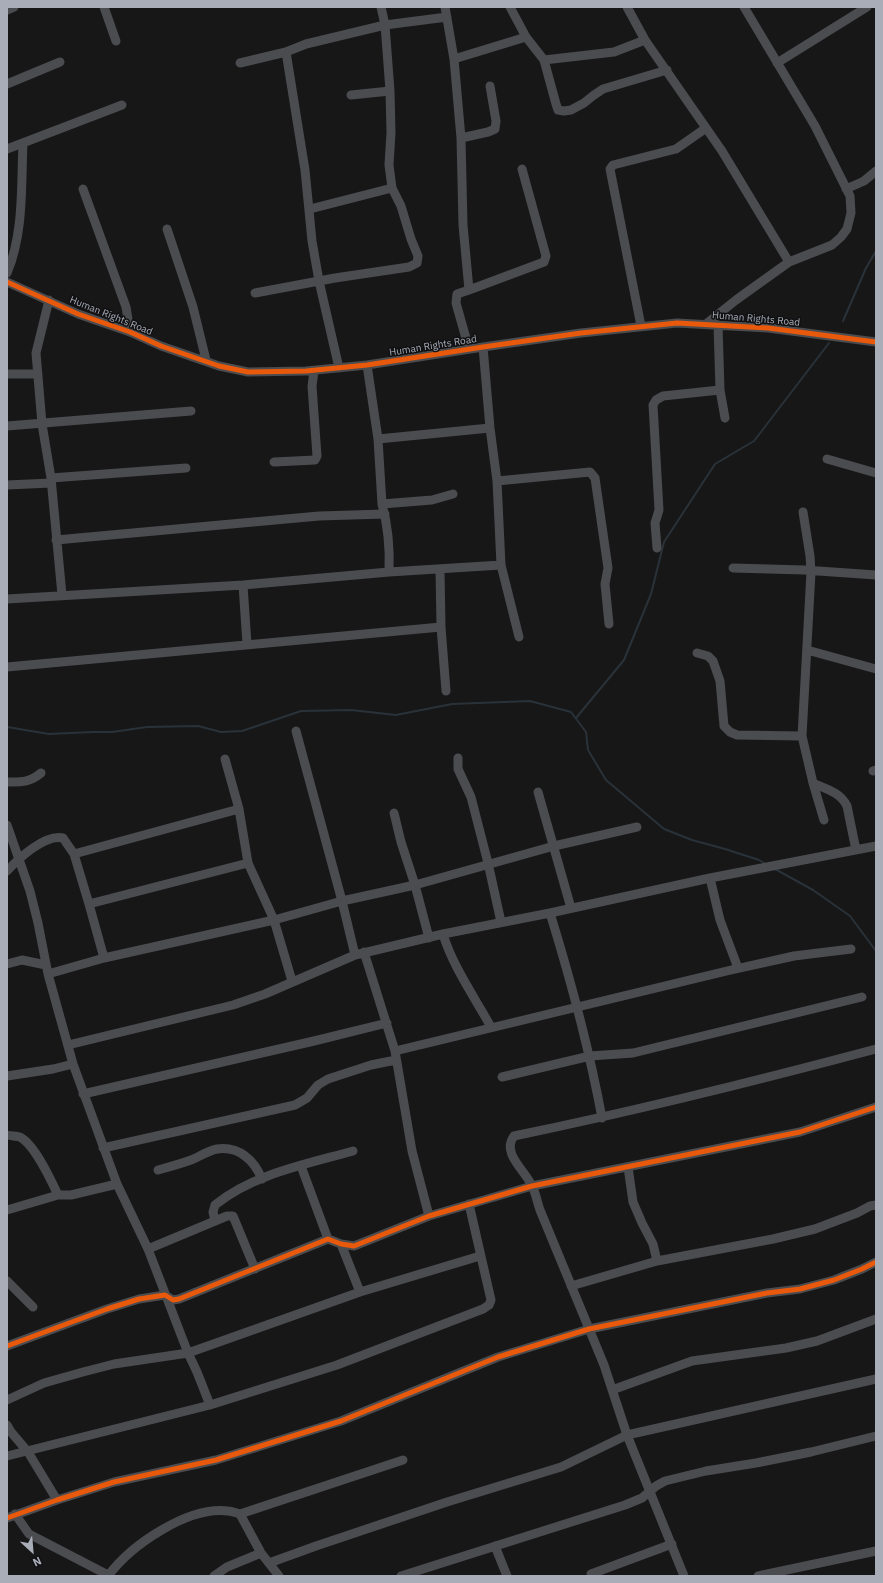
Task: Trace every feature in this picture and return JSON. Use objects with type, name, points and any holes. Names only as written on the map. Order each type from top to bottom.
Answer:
[{"type":"street","points":[[7,10],[14,7]]},
{"type":"street","points":[[104,7],[116,41]]},
{"type":"street","points":[[255,293],[318,281],[409,267],[417,263],[418,256],[401,206],[392,188],[390,164],[390,91],[385,25],[381,7]]},
{"type":"street","points":[[445,7],[454,59],[462,138],[463,225],[469,290]]},
{"type":"street","points":[[510,7],[526,37],[544,60],[558,110],[564,112],[584,103],[603,90],[667,70]]},
{"type":"street","points":[[627,7],[645,40],[722,151],[789,262]]},
{"type":"street","points":[[706,324],[736,300],[789,262],[832,245],[847,229],[851,213],[850,196],[815,126],[744,7]]},
{"type":"street","points":[[777,63],[867,7]]},
{"type":"street","points":[[240,63],[286,52],[306,44],[385,25],[447,17]]},
{"type":"street","points":[[454,59],[526,37]]},
{"type":"street","points":[[544,60],[614,52],[645,40]]},
{"type":"street","points":[[286,52],[310,208],[312,241],[318,281],[340,368]]},
{"type":"street","points":[[7,84],[60,62]]},
{"type":"street","points":[[462,138],[495,129],[496,121],[490,86]]},
{"type":"street","points":[[351,95],[390,91]]},
{"type":"street","points":[[7,149],[122,105]]},
{"type":"street","points":[[641,326],[610,169],[613,165],[676,149],[706,128]]},
{"type":"street","points":[[7,273],[14,257],[18,234],[23,143]]},
{"type":"street","points":[[469,349],[456,303],[457,294],[544,262],[546,256],[522,169]]},
{"type":"street","points":[[846,189],[864,181],[876,171]]},
{"type":"street","points":[[310,208],[392,188]]},
{"type":"street","points":[[83,189],[126,307],[130,332]]},
{"type":"street","points":[[166,229],[194,307],[206,360]]},
{"type":"street","name":"Human Rights Road","points":[[7,282],[78,314],[130,332],[161,346],[206,360],[219,366],[248,372],[314,371],[367,365],[482,347],[641,326],[677,323],[768,328],[876,342]]},
{"type":"street","points":[[49,300],[36,353],[42,424],[51,481],[62,595]]},
{"type":"street","points":[[718,326],[720,390],[725,418]]},
{"type":"street","points":[[482,347],[497,481],[501,565],[519,637]]},
{"type":"street","points":[[367,365],[378,438],[382,504],[385,514],[389,572]]},
{"type":"street","points":[[274,462],[315,460],[317,456],[312,386],[314,371]]},
{"type":"street","points":[[7,374],[38,374]]},
{"type":"street","points":[[658,548],[655,523],[659,510],[653,406],[656,400],[663,396],[720,390]]},
{"type":"street","points":[[7,426],[191,412]]},
{"type":"street","points":[[378,438],[490,428]]},
{"type":"street","points":[[827,459],[876,473]]},
{"type":"street","points":[[7,485],[186,468]]},
{"type":"street","points":[[497,481],[590,472],[593,474],[595,478],[608,568],[605,584],[609,624]]},
{"type":"street","points":[[382,504],[432,500],[453,494]]},
{"type":"street","points":[[803,512],[811,572],[802,736],[813,783],[824,820]]},
{"type":"street","points":[[56,540],[320,516],[385,514]]},
{"type":"street","points":[[7,599],[243,585],[389,572],[501,565]]},
{"type":"street","points":[[732,568],[876,576]]},
{"type":"street","points":[[440,570],[441,627],[446,691]]},
{"type":"street","points":[[243,585],[247,644]]},
{"type":"street","points":[[7,667],[441,627]]},
{"type":"street","points":[[807,650],[876,669]]},
{"type":"street","points":[[697,653],[708,656],[713,661],[716,668],[720,681],[724,726],[730,732],[736,735],[802,736]]},
{"type":"street","points":[[296,731],[342,901],[360,954],[387,1023],[396,1055],[412,1151],[429,1216]]},
{"type":"street","points":[[458,758],[458,769],[471,797],[501,922]]},
{"type":"street","points":[[225,759],[239,809],[248,862],[274,920],[292,981]]},
{"type":"street","points":[[7,782],[28,781],[34,779],[41,773]]},
{"type":"street","points":[[813,783],[837,794],[844,800],[847,806],[856,850]]},
{"type":"street","points":[[538,792],[571,908]]},
{"type":"street","points":[[74,854],[239,809]]},
{"type":"street","points":[[394,813],[429,938]]},
{"type":"street","points":[[7,825],[38,923],[47,969],[73,1064],[83,1094],[117,1184],[148,1249],[188,1353],[210,1405]]},
{"type":"street","points":[[7,964],[22,960],[47,969],[104,958],[274,920],[342,901],[415,885],[554,846],[637,827]]},
{"type":"street","points":[[7,871],[19,859],[47,840],[58,837],[63,838],[74,854],[104,958]]},
{"type":"street","points":[[68,1045],[233,1005],[265,994],[292,981],[360,954],[443,934],[550,913],[710,878],[876,846]]},
{"type":"street","points":[[89,904],[248,862]]},
{"type":"street","points":[[710,878],[720,920],[738,968]]},
{"type":"street","points":[[550,913],[571,981],[590,1056],[602,1118]]},
{"type":"street","points":[[443,934],[471,993],[491,1027]]},
{"type":"street","points":[[103,1148],[295,1106],[308,1098],[318,1085],[328,1079],[396,1055],[491,1027],[738,968],[794,956],[851,948]]},
{"type":"street","points":[[502,1078],[590,1056],[633,1053],[862,997]]},
{"type":"street","points":[[83,1094],[243,1058],[387,1023]]},
{"type":"street","points":[[684,1576],[627,1435],[589,1329],[540,1210],[532,1186],[510,1151],[510,1141],[514,1136],[602,1118],[684,1097],[754,1082],[876,1049]]},
{"type":"street","points":[[7,1076],[53,1069],[73,1064]]},
{"type":"street","points":[[7,1346],[107,1309],[139,1299],[165,1295],[173,1300],[179,1299],[328,1239],[341,1244],[354,1246],[429,1216],[532,1186],[800,1132],[876,1107]]},
{"type":"street","points":[[7,1135],[20,1137],[31,1148],[42,1162],[58,1195]]},
{"type":"street","points":[[158,1170],[192,1160],[216,1149],[226,1149],[243,1153],[258,1168],[262,1178]]},
{"type":"street","points":[[215,1221],[213,1212],[215,1205],[227,1195],[262,1178],[353,1151]]},
{"type":"street","points":[[301,1166],[328,1239]]},
{"type":"street","points":[[628,1167],[629,1182],[636,1211],[653,1244],[657,1261]]},
{"type":"street","points":[[7,1210],[58,1195],[71,1195],[117,1184]]},
{"type":"street","points":[[7,1456],[28,1452],[210,1405],[337,1365],[483,1309],[489,1305],[491,1300],[469,1204]]},
{"type":"street","points":[[571,1286],[657,1261],[773,1239],[814,1228],[876,1205]]},
{"type":"street","points":[[148,1249],[215,1221],[228,1216],[233,1216],[255,1269]]},
{"type":"street","points":[[341,1244],[360,1292]]},
{"type":"street","points":[[7,1400],[44,1383],[83,1372],[114,1364],[188,1353],[360,1292],[480,1256]]},
{"type":"street","points":[[402,1460],[240,1514],[229,1510],[195,1514],[145,1540],[122,1559],[108,1575],[29,1534],[11,1516],[114,1482],[216,1460],[334,1423],[498,1357],[589,1329],[767,1293],[800,1289],[834,1280],[876,1262]]},
{"type":"street","points":[[7,1281],[33,1307]]},
{"type":"street","points":[[612,1390],[692,1362],[810,1343],[876,1319]]},
{"type":"street","points":[[269,1563],[447,1502],[561,1467],[627,1435],[876,1379]]},
{"type":"street","points":[[7,1425],[28,1452],[57,1500]]},
{"type":"street","points":[[401,1576],[624,1505],[642,1498],[665,1481],[706,1471],[811,1452],[876,1436]]},
{"type":"street","points":[[240,1514],[260,1553],[279,1576]]},
{"type":"street","points":[[591,1574],[672,1544]]},
{"type":"street","points":[[495,1546],[507,1576]]},
{"type":"street","points":[[758,1576],[876,1551]]},
{"type":"street","points":[[214,1576],[227,1567],[260,1553]]},
{"type":"waterway","points":[[843,321],[866,268],[876,251]]},
{"type":"waterway","points":[[576,718],[624,660],[651,594],[664,542],[715,464],[754,441],[829,343]]},
{"type":"waterway","points":[[7,727],[49,734],[112,732],[147,727],[198,726],[221,732],[242,731],[301,711],[351,710],[396,715],[452,704],[530,701],[571,712],[586,732],[588,750],[606,780],[664,829],[692,840],[759,860],[766,864]]},
{"type":"waterway","points":[[775,869],[813,890],[850,916],[876,951]]},
{"type":"cycle path","points":[[7,282],[78,314],[130,332],[161,346],[219,366],[248,372],[306,371],[367,365],[581,333],[677,323],[768,328],[876,342]]},
{"type":"cycle path","points":[[7,1346],[107,1309],[139,1299],[165,1295],[173,1300],[179,1299],[328,1239],[341,1244],[354,1246],[429,1216],[532,1186],[800,1132],[876,1107]]},
{"type":"cycle path","points":[[7,1518],[114,1482],[216,1460],[341,1421],[498,1357],[589,1329],[767,1293],[800,1289],[834,1280],[876,1262]]}]
